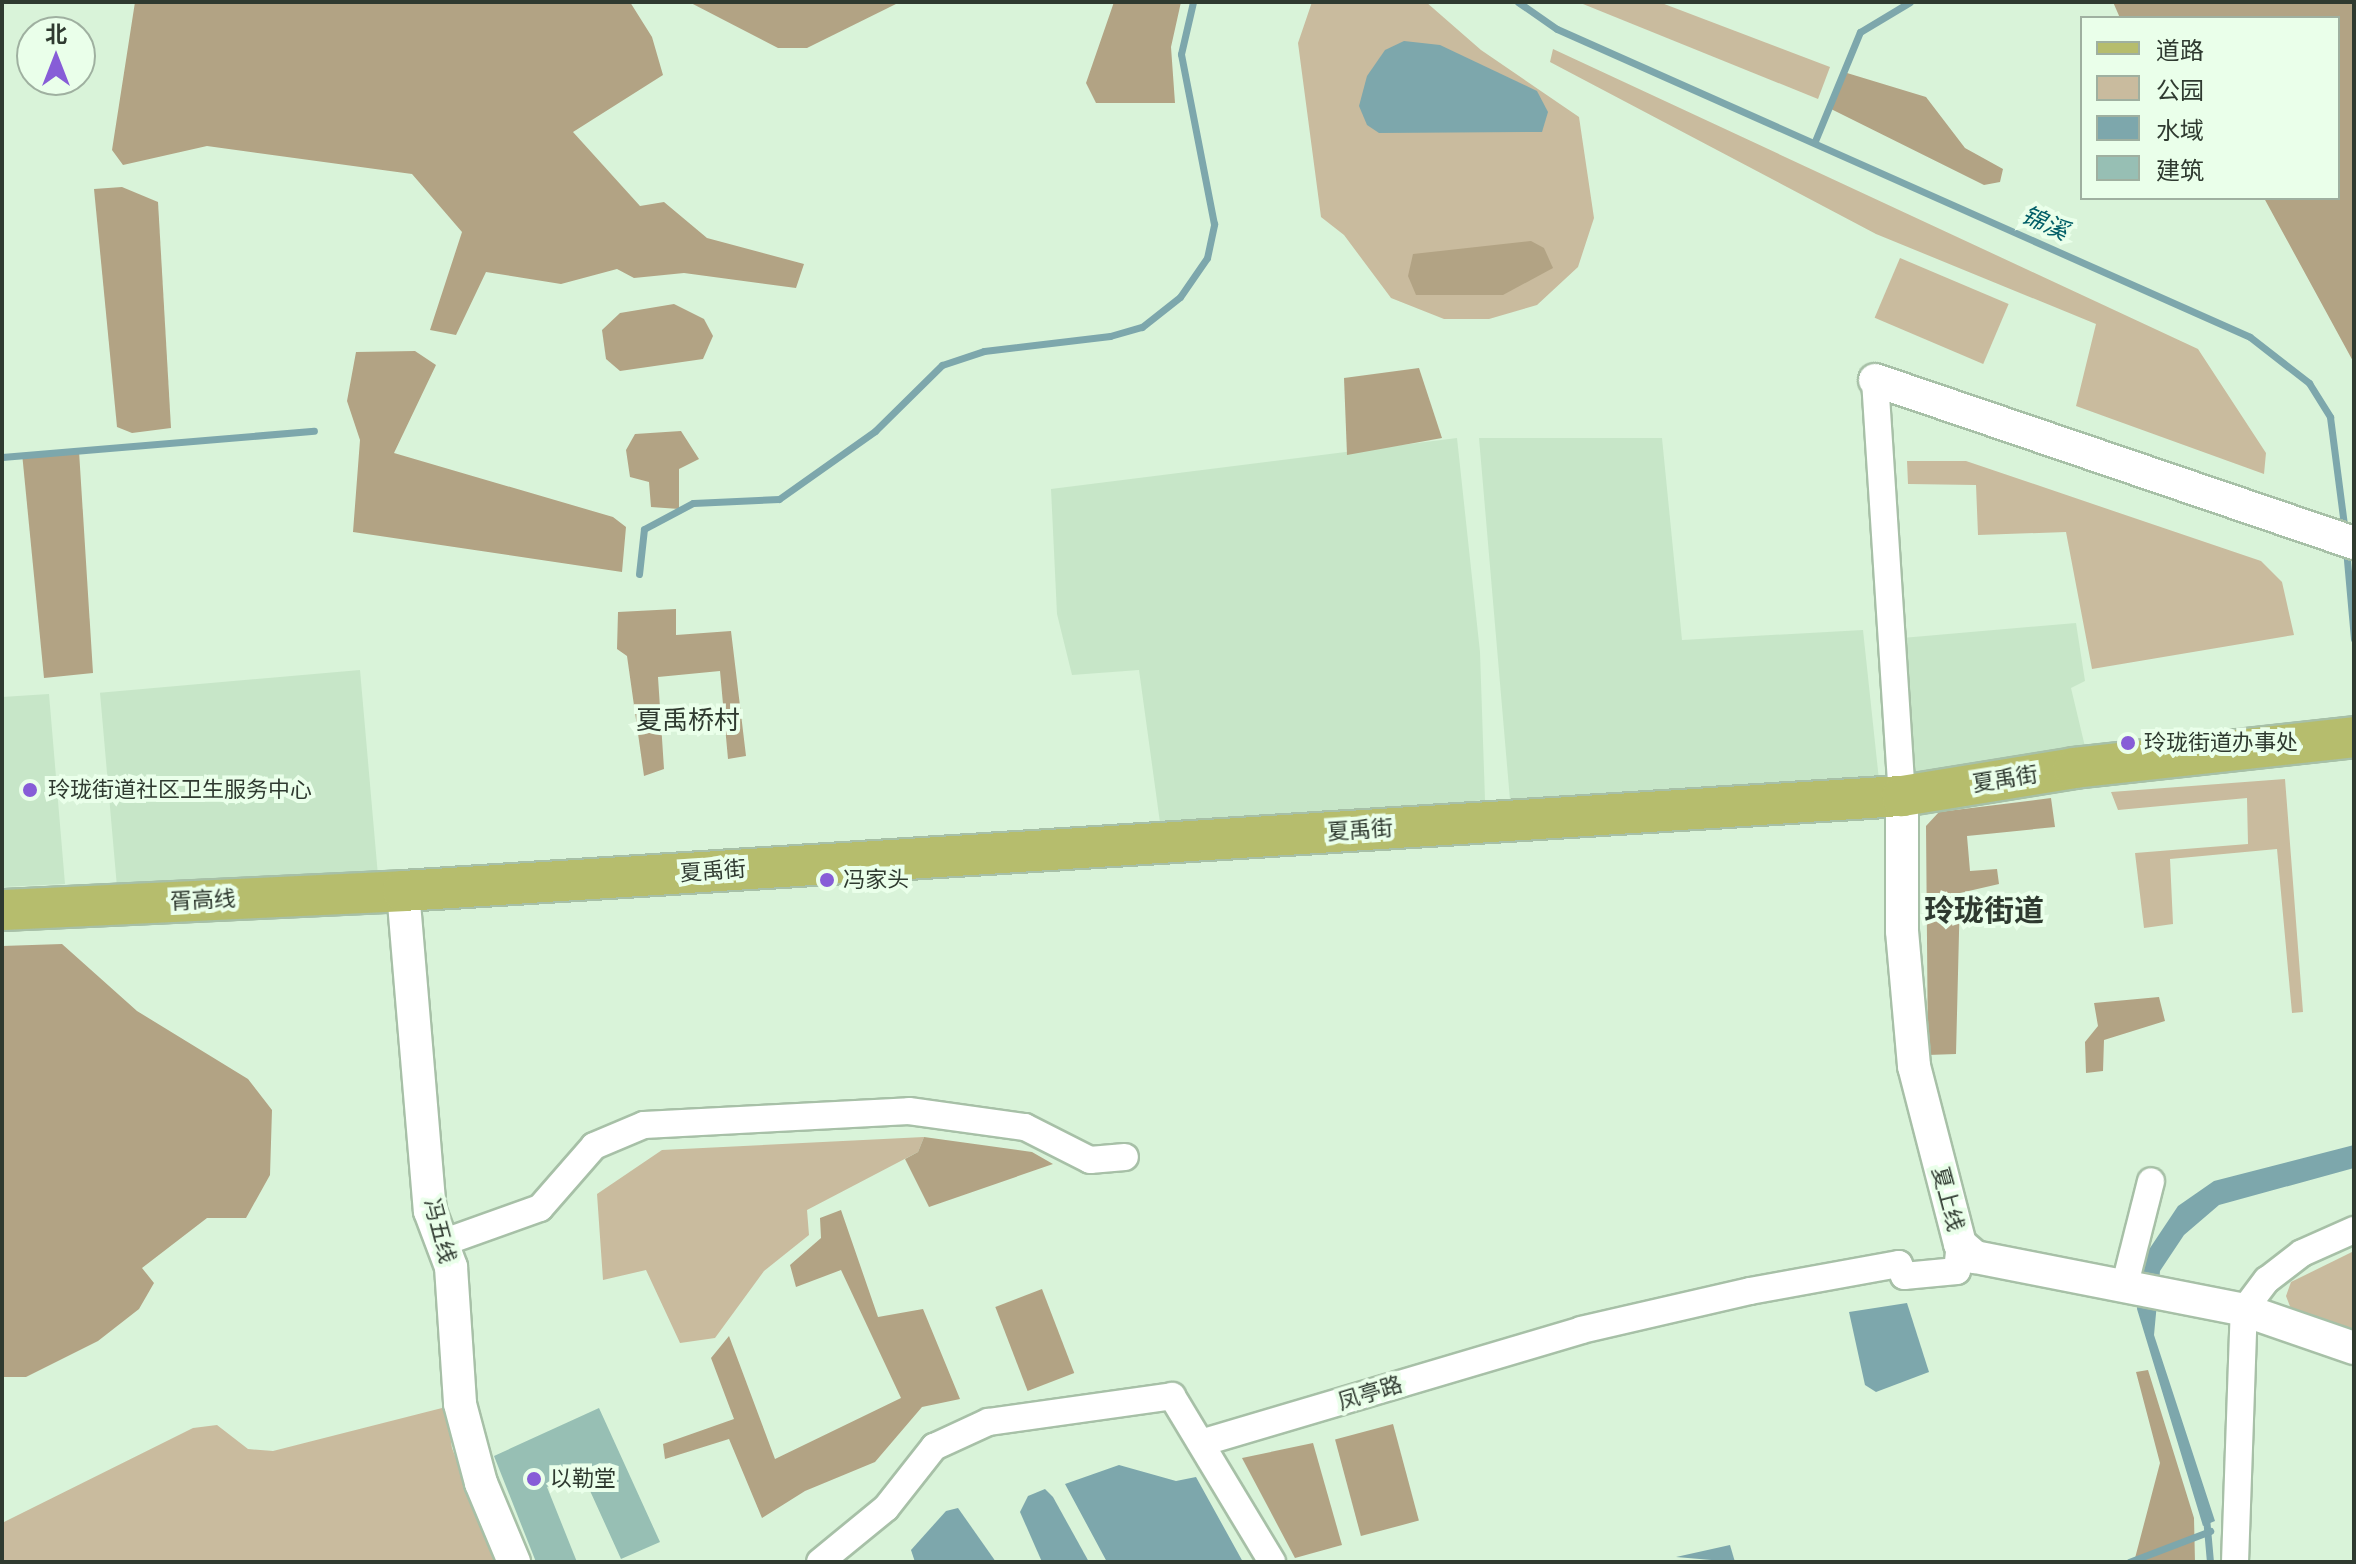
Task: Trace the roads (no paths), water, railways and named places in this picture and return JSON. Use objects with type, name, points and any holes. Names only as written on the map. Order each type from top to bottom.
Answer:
[{"type":"main road","name":"夏禹街","points":[[403,891],[1902,796],[2074,768],[2354,737]]},
{"type":"main road","name":"胥高线","points":[[2,910],[403,891]]},
{"type":"street","points":[[1902,796],[1875,380],[2354,543]]},
{"type":"street","name":"夏上线","points":[[1902,796],[1902,931],[1914,1066],[1960,1244],[1975,1257],[2244,1310],[2354,1348]]},
{"type":"street","name":"冯五线","points":[[403,891],[430,1211],[451,1267],[460,1404],[481,1483],[514,1562]]},
{"type":"street","points":[[442,1243],[540,1208],[594,1146],[644,1125],[909,1111],[1025,1127],[1090,1160],[1125,1157]]},
{"type":"street","points":[[2124,1288],[2151,1181]]},
{"type":"street","points":[[2235,1562],[2244,1310],[2267,1280],[2302,1253],[2354,1230]]},
{"type":"street","name":"凤亭路","points":[[1204,1442],[1581,1330],[1750,1291],[1899,1264],[1904,1276],[1957,1271],[1960,1244]]},
{"type":"street","points":[[820,1562],[886,1508],[934,1447],[988,1422],[1172,1396],[1204,1442],[1272,1562]]},
{"type":"water","points":[[1404,41],[1440,45],[1537,91],[1548,112],[1542,132],[1379,133],[1367,125],[1359,106],[1367,76],[1385,50]]},
{"type":"water","points":[[2354,1145],[2354,1168],[2219,1205],[2184,1235],[2160,1271],[2154,1335],[2215,1521],[2203,1526],[2137,1309],[2140,1263],[2178,1206],[2214,1181]]},
{"type":"water","points":[[1907,1303],[1929,1372],[1876,1392],[1865,1385],[1849,1312]]},
{"type":"water","points":[[1119,1465],[1176,1481],[1196,1477],[1243,1562],[1107,1562],[1065,1484]]},
{"type":"water","points":[[1045,1489],[1053,1497],[1089,1562],[1042,1562],[1020,1512],[1028,1496]]},
{"type":"water","points":[[958,1508],[996,1562],[915,1562],[911,1550],[946,1511]]},
{"type":"water","points":[[1730,1545],[1735,1562],[1676,1557]]},
{"type":"waterway","points":[[639,574],[644,529],[693,503],[779,499],[875,431],[942,365],[984,351],[1110,336],[1142,327],[1180,297],[1207,258],[1214,224],[1181,54],[1193,2]]},
{"type":"waterway","name":"锦溪","points":[[1518,2],[1557,29],[2250,337],[2309,383],[2330,417],[2345,533]]},
{"type":"waterway","points":[[1815,141],[1860,32],[1910,2]]},
{"type":"waterway","points":[[2,457],[314,431]]},
{"type":"waterway","name":"锦溪","points":[[2346,549],[2354,639]]},
{"type":"waterway","points":[[2206,1517],[2210,1562]]},
{"type":"waterway","points":[[2129,1562],[2210,1531]]},
{"type":"place","name":"玲珑街道办事处","points":[[2128,743]]},
{"type":"place","name":"玲珑街道社区卫生服务中心","points":[[30,790]]},
{"type":"place","name":"冯家头","points":[[827,880]]},
{"type":"place","name":"以勒堂","points":[[534,1479]]},
{"type":"district","name":"夏禹桥村","points":[[688,721]]},
{"type":"district","name":"玲珑街道","points":[[1984,910]]}]
